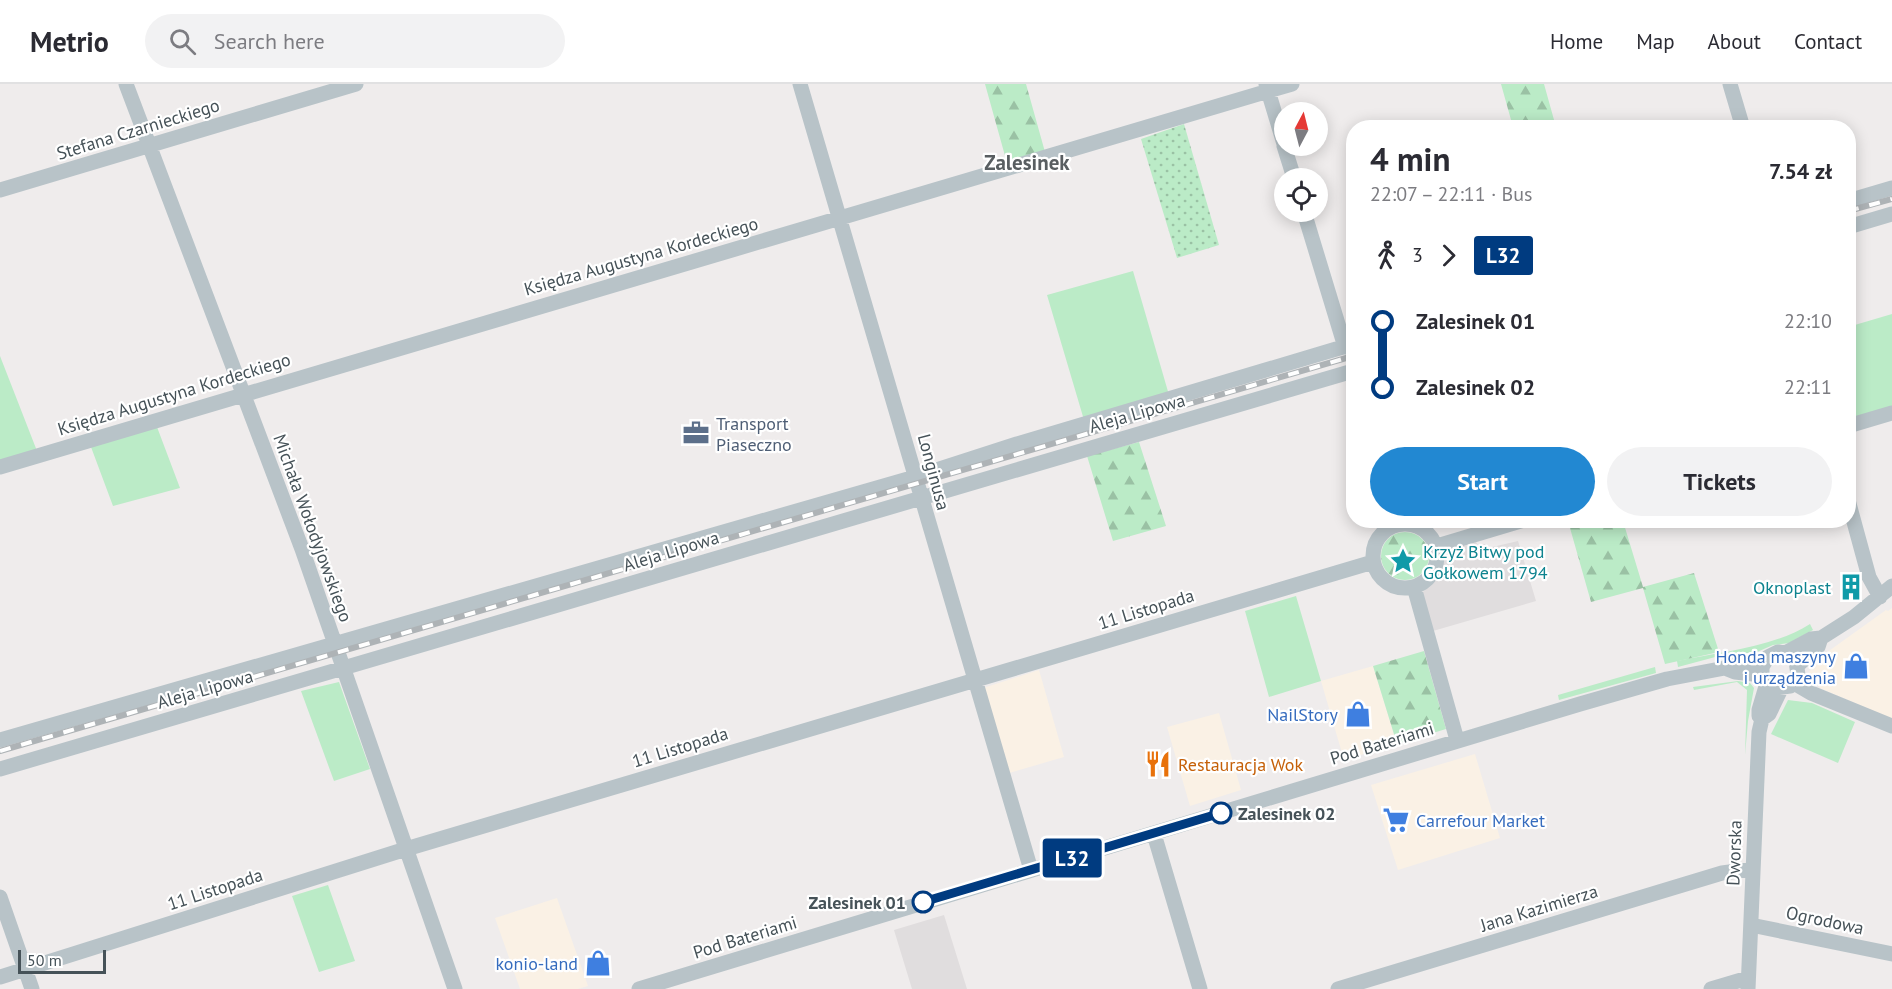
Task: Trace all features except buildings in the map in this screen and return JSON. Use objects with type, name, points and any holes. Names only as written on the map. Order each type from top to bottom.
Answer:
[{"type":"street","name":"Michała Wołodyjowskiego","points":[[126,84],[302,549],[455,989]]},
{"type":"street","name":"Stefana Czarnieckiego","points":[[0,190],[356,84]]},
{"type":"street","name":"Longinusa","points":[[800,84],[1031,870]]},
{"type":"street","name":"Księdza Augustyna Kordeckiego","points":[[0,467],[840,218],[1267,88],[1292,84]]},
{"type":"street","points":[[1730,84],[1741,120]]},
{"type":"street","points":[[1267,88],[1274,111]]},
{"type":"street","points":[[1856,199],[1892,188]]},
{"type":"street","points":[[1856,225],[1892,214]]},
{"type":"street","points":[[1307,222],[1346,336]]},
{"type":"street","name":"Aleja Lipowa","points":[[0,740],[915,477],[1017,444],[1346,346]]},
{"type":"street","name":"Aleja Lipowa","points":[[0,769],[920,497],[1346,378]]},
{"type":"street","points":[[1856,424],[1892,413]]},
{"type":"street","points":[[1387,528],[1374,548],[1373,562],[1384,581],[1403,588],[1414,587],[1427,580],[1435,570],[1438,558],[1437,546],[1427,531],[1422,528]]},
{"type":"street","points":[[1437,546],[1497,528]]},
{"type":"street","points":[[1855,528],[1869,577],[1880,597]]},
{"type":"street","name":"11 Listopada","points":[[0,978],[406,849],[1373,562]]},
{"type":"street","name":"Pod Bateriami","points":[[639,989],[676,984],[1031,870],[1457,740],[1667,679],[1725,668],[1731,672],[1774,678],[1773,654],[1785,653],[1811,639],[1821,638],[1854,617],[1892,586]]},
{"type":"street","points":[[1414,587],[1457,740]]},
{"type":"street","name":"Pod Bateriami","points":[[1798,665],[1818,647],[1821,638]]},
{"type":"street","points":[[1774,678],[1798,675],[1798,665],[1793,657],[1785,653]]},
{"type":"street","points":[[1774,678],[1892,726]]},
{"type":"street","name":"Dworska","points":[[1748,984],[1759,732],[1762,719],[1759,716],[1759,710],[1774,678]]},
{"type":"street","points":[[1154,834],[1200,989]]},
{"type":"street","name":"Jana Kazimierza","points":[[1338,989],[1722,873],[1752,869]]},
{"type":"street","points":[[0,897],[32,989]]},
{"type":"street","name":"Ogrodowa","points":[[1750,925],[1892,954]]},
{"type":"street","points":[[1711,989],[1748,984]]},
{"type":"shaded area","points":[[1518,541],[1536,601],[1433,631],[1422,593],[1436,577],[1441,554],[1476,542],[1478,545],[1485,544],[1488,548]]},
{"type":"shaded area","points":[[1892,608],[1892,719],[1820,688],[1809,672],[1826,653]]},
{"type":"shaded area","points":[[1373,666],[1397,744],[1344,760],[1321,681]]},
{"type":"shaded area","points":[[1039,670],[1064,757],[1009,773],[983,688]]},
{"type":"shaded area","points":[[1219,713],[1241,790],[1190,806],[1167,727]]},
{"type":"shaded area","points":[[1475,754],[1500,838],[1398,870],[1371,785]]},
{"type":"shaded area","points":[[557,898],[588,986],[578,989],[520,989],[495,918]]},
{"type":"shaded area","points":[[944,915],[967,989],[912,989],[894,930]]},
{"type":"green space","points":[[985,84],[1026,84],[1045,152],[1007,163]]},
{"type":"green space","points":[[1501,84],[1544,84],[1554,120],[1511,120]]},
{"type":"green space","points":[[1184,124],[1219,245],[1177,258],[1141,139]]},
{"type":"green space","points":[[1133,271],[1169,395],[1084,420],[1047,295]]},
{"type":"green space","points":[[1892,314],[1892,406],[1856,417],[1856,325]]},
{"type":"green space","points":[[0,356],[37,451],[0,462]]},
{"type":"green space","points":[[157,427],[180,488],[113,506],[91,447]]},
{"type":"green space","points":[[1139,442],[1166,526],[1113,541],[1087,456]]},
{"type":"green space","points":[[1570,528],[1625,528],[1643,587],[1694,573],[1719,652],[1665,664],[1643,588],[1591,602]]},
{"type":"green space","points":[[1400,532],[1410,532],[1422,539],[1429,551],[1429,561],[1422,573],[1410,580],[1400,580],[1385,569],[1381,561],[1381,551],[1392,536]]},
{"type":"green space","points":[[1296,596],[1321,681],[1269,697],[1245,611]]},
{"type":"green space","points":[[1810,624],[1813,630],[1789,643],[1773,645],[1757,652],[1719,656],[1678,667],[1677,661],[1763,644]]},
{"type":"green space","points":[[1424,651],[1446,729],[1397,744],[1373,666]]},
{"type":"green space","points":[[1655,667],[1656,673],[1559,700],[1558,695]]},
{"type":"green space","points":[[1738,681],[1750,683],[1754,688],[1745,755],[1747,690],[1737,682],[1694,690],[1693,687]]},
{"type":"green space","points":[[339,682],[370,769],[334,781],[301,691]]},
{"type":"green space","points":[[1788,700],[1812,703],[1855,722],[1838,763],[1771,734]]},
{"type":"green space","points":[[328,885],[355,961],[319,972],[292,896]]},
{"type":"railway","points":[[1856,209],[1892,199]]},
{"type":"railway","points":[[0,751],[1346,358]]},
{"type":"bus line","name":"L32","points":[[923,902],[1221,813]]},
{"type":"place","name":"Transport Piaseczno","points":[[696,433]]},
{"type":"place","name":"Krzyż Bitwy pod Gołkowem 1794","points":[[1403,561]]},
{"type":"place","name":"Oknoplast","points":[[1851,587]]},
{"type":"place","name":"Honda maszyny i urządzenia","points":[[1856,666]]},
{"type":"place","name":"NailStory","points":[[1358,714]]},
{"type":"place","name":"Restauracja Wok","points":[[1158,764]]},
{"type":"place","name":"Zalesinek 02","points":[[1221,813]]},
{"type":"place","name":"Carrefour Market","points":[[1396,820]]},
{"type":"place","name":"Zalesinek 01","points":[[923,902]]},
{"type":"place","name":"konio-land","points":[[598,963]]},
{"type":"district","name":"Zalesinek","points":[[1027,162]]}]
